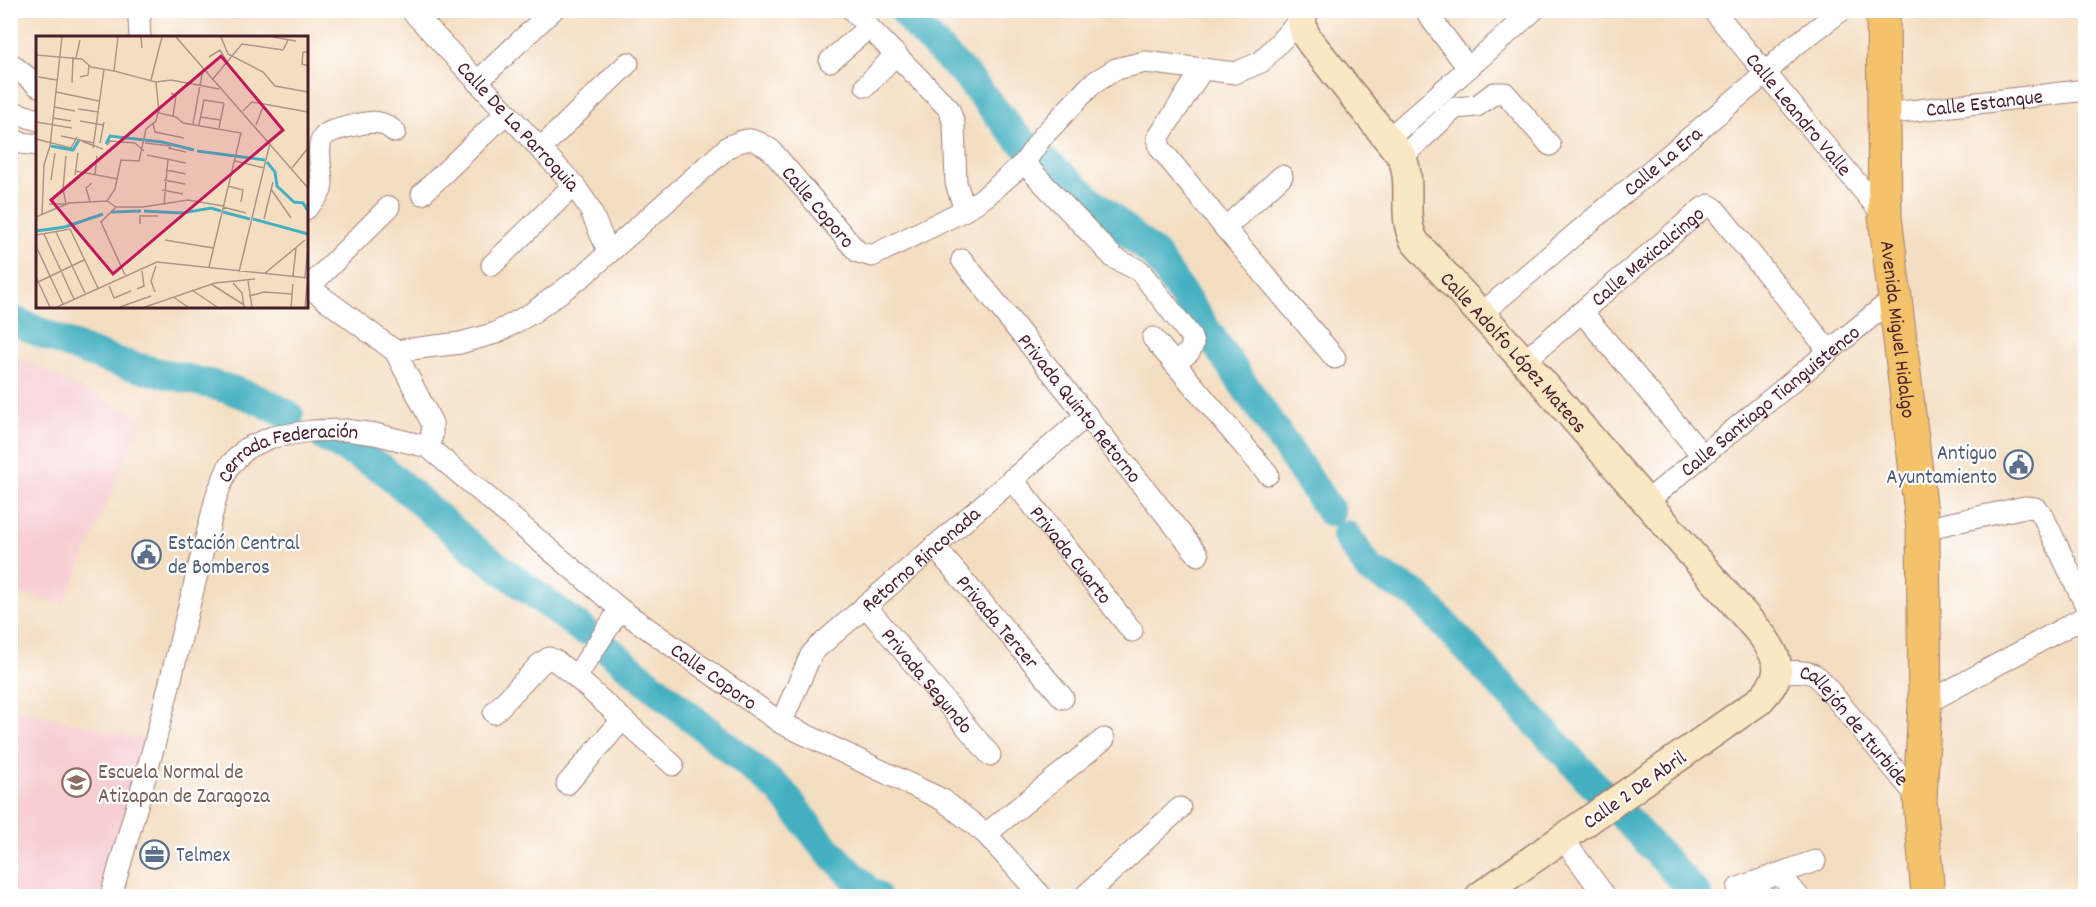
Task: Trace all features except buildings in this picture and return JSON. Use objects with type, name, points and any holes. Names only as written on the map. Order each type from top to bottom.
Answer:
[{"type":"main road","name":"Avenida Miguel Hidalgo","points":[[1883,10],[1885,217],[1923,529],[1925,704],[1920,800],[1928,897]]},
{"type":"main road","name":"Calle Adolfo López Mateos","points":[[1302,15],[1303,31],[1311,43],[1395,148],[1407,169],[1409,231],[1415,242],[1524,360],[1761,634],[1773,651],[1779,672]]},
{"type":"main road","name":"Calle 2 De Abril","points":[[1480,897],[1759,701],[1772,687],[1779,672]]},
{"type":"street","points":[[140,36],[139,20],[142,10]]},
{"type":"street","points":[[477,82],[553,10]]},
{"type":"street","points":[[852,10],[949,109],[954,124],[956,183],[965,210]]},
{"type":"street","points":[[1395,148],[1468,68],[1534,10]]},
{"type":"street","name":"Calle Leandro Valle","points":[[1713,10],[1885,217]]},
{"type":"street","name":"Calle La Era","points":[[1482,313],[1765,74],[1790,50],[1842,10]]},
{"type":"street","name":"Calle De La Parroquia","points":[[414,12],[574,185],[589,207],[609,253]]},
{"type":"street","name":"Calle Coporo","points":[[395,351],[460,343],[496,333],[532,313],[584,275],[728,147],[743,139],[758,140],[771,150],[858,252],[872,256],[965,210],[986,196],[1024,163],[1042,137],[1092,84],[1116,69],[1145,62],[1235,73],[1261,62],[1302,15]]},
{"type":"street","points":[[1429,16],[1468,68]]},
{"type":"street","points":[[830,61],[869,27]]},
{"type":"street","points":[[866,86],[896,54]]},
{"type":"street","points":[[10,63],[36,84]]},
{"type":"street","points":[[540,149],[628,63]]},
{"type":"street","points":[[1202,70],[1158,138],[1160,148],[1335,358]]},
{"type":"street","name":"Calle Estanque","points":[[1885,114],[2085,90]]},
{"type":"street","points":[[1395,148],[1455,108],[1477,106],[1494,93],[1500,92],[1505,93],[1550,145]]},
{"type":"street","points":[[10,111],[36,119]]},
{"type":"street","points":[[422,194],[506,113]]},
{"type":"street","points":[[308,207],[318,196],[322,187],[319,150],[320,141],[325,134],[332,130],[372,121],[381,122],[394,132]]},
{"type":"street","points":[[10,138],[21,143],[36,145]]},
{"type":"street","points":[[1024,163],[1114,258],[1140,271],[1190,335],[1193,344],[1190,351],[1175,364]]},
{"type":"street","points":[[1225,228],[1282,176]]},
{"type":"street","points":[[492,265],[574,185]]},
{"type":"street","name":"Calle Mexicalcingo","points":[[1524,360],[1703,207],[1709,206],[1714,208],[1829,351]]},
{"type":"street","points":[[389,207],[308,286],[395,351],[432,423],[432,436],[428,447]]},
{"type":"street","name":"Privada Quinto Retorno","points":[[962,260],[1198,555]]},
{"type":"street","name":"Calle Santiago Tianguistenco","points":[[1646,502],[1895,297]]},
{"type":"street","points":[[1582,312],[1702,456]]},
{"type":"street","points":[[1153,338],[1268,474]]},
{"type":"street","name":"Retorno Rinconada","points":[[781,723],[811,655],[817,648],[1086,415]]},
{"type":"street","name":"Cerrada Federación","points":[[111,897],[155,742],[217,494],[229,466],[247,448],[272,437],[311,431],[345,430],[375,434],[428,447]]},
{"type":"street","name":"Calle Coporo","points":[[428,447],[620,609],[781,723],[943,800],[986,834],[1041,897]]},
{"type":"street","name":"Privada Cuarto","points":[[1012,479],[1132,631]]},
{"type":"street","points":[[1923,529],[2025,507],[2035,508],[2042,514],[2052,532],[2085,606]]},
{"type":"street","name":"Privada Tercer","points":[[934,546],[1063,698]]},
{"type":"street","name":"Privada Segundo","points":[[865,605],[990,755]]},
{"type":"street","points":[[576,677],[620,609]]},
{"type":"street","points":[[1925,704],[2085,616]]},
{"type":"street","points":[[494,713],[540,664],[549,658],[576,677],[674,765]]},
{"type":"street","name":"Callejón de Iturbide","points":[[1779,672],[1805,672],[1818,677],[1920,800]]},
{"type":"street","points":[[567,783],[622,720]]},
{"type":"street","points":[[986,834],[1104,739]]},
{"type":"street","points":[[1085,897],[1179,808]]},
{"type":"street","points":[[1563,839],[1605,897]]},
{"type":"street","points":[[1738,888],[1815,861]]},
{"type":"street","points":[[1780,874],[1798,897]]},
{"type":"shaded area","points":[[11,353],[143,419],[64,604],[11,591]]},
{"type":"shaded area","name":"Escuela Normal de Atizapan de Zaragoza","points":[[11,708],[155,742],[111,896],[11,896]]},
{"type":"waterway","points":[[904,10],[913,23],[968,78],[1016,136],[1156,256],[1330,511]]},
{"type":"waterway","points":[[10,319],[104,358],[227,389],[269,405],[289,416]]},
{"type":"waterway","points":[[325,437],[383,469],[473,548],[583,630]]},
{"type":"waterway","points":[[1346,535],[1370,570],[1417,595],[1698,896]]},
{"type":"waterway","points":[[605,647],[781,791],[823,845],[867,890],[876,896]]},
{"type":"place","name":"Antiguo Ayuntamiento","points":[[2018,464]]},
{"type":"place","name":"Estación Central de Bomberos","points":[[147,554]]},
{"type":"place","name":"Escuela Normal de Atizapan de Zaragoza","points":[[77,783]]},
{"type":"place","name":"Telmex","points":[[155,854]]}]
